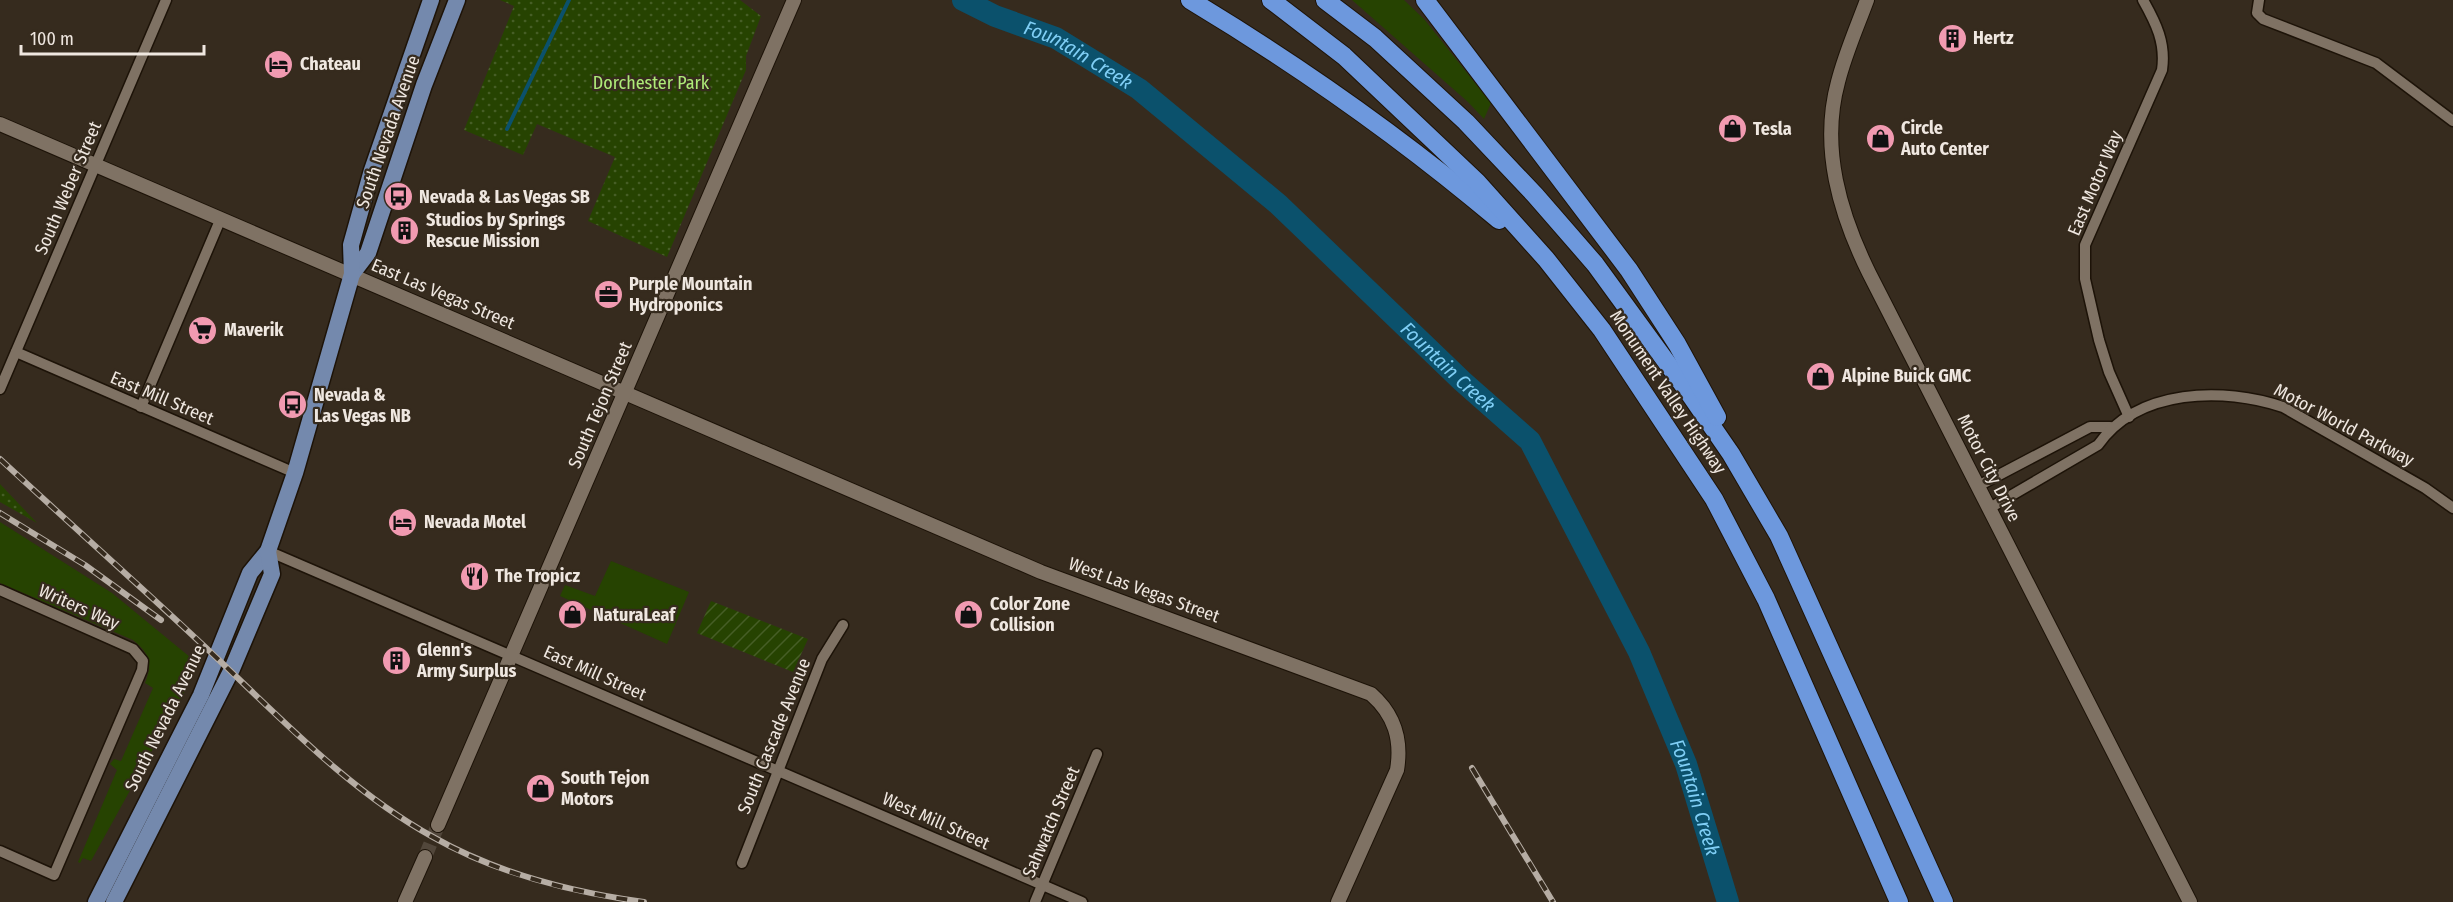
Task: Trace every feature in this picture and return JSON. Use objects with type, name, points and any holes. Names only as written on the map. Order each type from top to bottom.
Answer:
[{"type":"highway","points":[[1190,0],[1296,66],[1420,157],[1546,259]]},
{"type":"highway","name":"Monument Valley Highway","points":[[1271,0],[1344,56],[1477,182],[1546,259],[1602,330],[1714,499],[1766,599],[1899,902]]},
{"type":"highway","name":"Monument Valley Highway","points":[[1325,0],[1375,38],[1466,122],[1558,221],[1609,282],[1689,393],[1751,486],[1779,536],[1944,902]]},
{"type":"highway","points":[[1425,0],[1629,270],[1700,382],[1751,486]]},
{"type":"main road","name":"South Nevada Avenue","points":[[96,902],[201,695],[250,573],[268,551],[295,473],[352,274],[351,245],[372,170],[431,0]]},
{"type":"main road","name":"South Nevada Avenue","points":[[352,274],[368,253],[424,85],[457,0]]},
{"type":"main road","name":"South Nevada Avenue","points":[[114,902],[232,669],[272,574],[268,551]]},
{"type":"street","name":"South Weber Street","points":[[0,389],[166,0]]},
{"type":"street","name":"South Tejon Street","points":[[438,825],[794,0]]},
{"type":"street","name":"Motor City Drive","points":[[1867,0],[1837,85],[1831,139],[1835,182],[1843,211],[1864,262],[1988,509],[2190,902]]},
{"type":"street","name":"East Motor Way","points":[[2129,417],[2109,372],[2099,340],[2085,279],[2085,245],[2162,70],[2163,49],[2159,30],[2144,0]]},
{"type":"street","points":[[2259,0],[2257,14],[2270,22],[2376,63],[2453,121]]},
{"type":"street","name":"East Las Vegas Street","points":[[0,124],[871,497]]},
{"type":"street","points":[[141,407],[221,218]]},
{"type":"street","name":"East Mill Street","points":[[16,352],[295,473]]},
{"type":"street","name":"Motor World Parkway","points":[[1988,509],[2098,445],[2110,428],[2129,417],[2178,398],[2211,393],[2257,398],[2283,407],[2425,488],[2453,508]]},
{"type":"street","name":"Motor World Parkway","points":[[1978,486],[2090,427],[2110,428]]},
{"type":"street","name":"West Las Vegas Street","points":[[871,497],[1041,572],[1353,686],[1371,694],[1383,704],[1394,725],[1400,753],[1396,770],[1338,902]]},
{"type":"street","name":"East Mill Street","points":[[268,551],[777,770]]},
{"type":"street","name":"Writers Way","points":[[0,590],[132,649],[141,658]]},
{"type":"street","name":"South Cascade Avenue","points":[[742,863],[822,659],[843,625]]},
{"type":"street","name":"South Nevada Avenue","points":[[0,851],[54,874],[142,670],[141,658]]},
{"type":"street","name":"Sahwatch Street","points":[[1035,902],[1097,754]]},
{"type":"street","name":"West Mill Street","points":[[777,770],[1082,902]]},
{"type":"street","points":[[405,902],[425,856]]},
{"type":"green space","name":"Dorchester Park","points":[[500,0],[740,0],[761,16],[746,56],[746,70],[667,257],[588,221],[615,157],[537,124],[523,155],[464,130],[514,6]]},
{"type":"green space","points":[[1352,0],[1404,0],[1424,19],[1491,103],[1484,119],[1468,102]]},
{"type":"green space","points":[[0,484],[37,523],[0,502]]},
{"type":"green space","points":[[0,522],[112,593],[196,662],[185,691],[91,861],[83,858],[80,863],[78,862],[117,770],[110,764],[114,759],[121,761],[153,688],[145,683],[149,670],[148,659],[133,640],[0,583]]},
{"type":"green space","points":[[611,561],[689,592],[667,644],[560,596],[565,585],[595,596]]},
{"type":"green space","points":[[711,601],[808,639],[793,672],[697,633]]},
{"type":"waterway","points":[[507,129],[569,0]]},
{"type":"waterway","name":"Fountain Creek","points":[[963,0],[995,16],[1056,38],[1139,89],[1278,204],[1462,381],[1530,441],[1639,652],[1686,764],[1728,902]]},
{"type":"tunnel","points":[[425,857],[438,825]]},
{"type":"railway","points":[[0,459],[179,622],[313,749],[401,818],[458,850],[535,880],[589,893],[644,902]]},
{"type":"railway","points":[[0,513],[85,565],[161,620]]},
{"type":"railway","points":[[1472,768],[1553,902]]},
{"type":"place","name":"Hertz","points":[[1952,38]]},
{"type":"place","name":"Chateau","points":[[279,64]]},
{"type":"place","name":"Tesla","points":[[1732,129]]},
{"type":"place","name":"Circle Auto Center","points":[[1880,138]]},
{"type":"place","name":"Nevada & Las Vegas SB","points":[[398,197]]},
{"type":"place","name":"Studios by Springs Rescue Mission","points":[[405,230]]},
{"type":"place","name":"Purple Mountain Hydroponics","points":[[608,294]]},
{"type":"place","name":"Maverik","points":[[203,330]]},
{"type":"place","name":"Alpine Buick GMC","points":[[1821,376]]},
{"type":"place","name":"Nevada & Las Vegas NB","points":[[293,405]]},
{"type":"place","name":"Nevada Motel","points":[[403,522]]},
{"type":"place","name":"The Tropicz","points":[[474,576]]},
{"type":"place","name":"Color Zone Collision","points":[[969,614]]},
{"type":"place","name":"NaturaLeaf","points":[[572,615]]},
{"type":"place","name":"Glenn's Army Surplus","points":[[396,660]]},
{"type":"place","name":"South Tejon Motors","points":[[540,788]]}]
